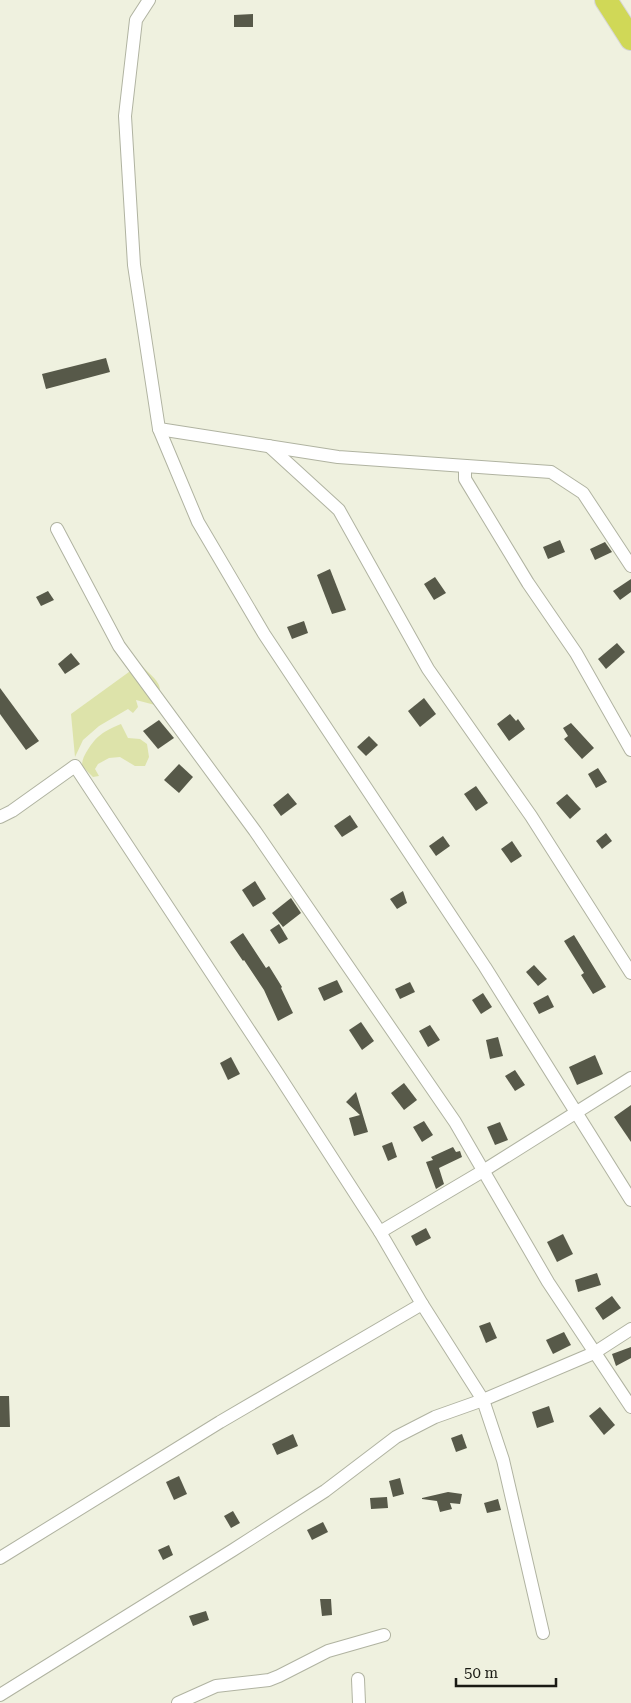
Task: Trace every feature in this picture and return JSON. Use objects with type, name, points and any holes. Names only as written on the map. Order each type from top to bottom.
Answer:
[{"type":"highway","points":[[606,0],[631,39]]},
{"type":"street","points":[[149,0],[136,20],[125,116],[134,265],[159,429],[198,522],[264,634],[485,966],[631,1200]]},
{"type":"street","points":[[159,429],[338,457],[551,472],[583,492],[631,566]]},
{"type":"street","points":[[269,446],[339,510],[428,669],[531,816],[631,973]]},
{"type":"street","points":[[465,466],[465,479],[528,583],[576,653],[631,750]]},
{"type":"street","points":[[57,529],[119,646],[256,831],[455,1122],[548,1282],[631,1407]]},
{"type":"street","points":[[0,817],[12,811],[75,766],[380,1232],[422,1304],[483,1400],[502,1460],[543,1633]]},
{"type":"street","points":[[380,1232],[483,1171],[631,1078]]},
{"type":"street","points":[[0,1558],[220,1422],[422,1304]]},
{"type":"street","points":[[0,1695],[325,1491],[396,1437],[435,1417],[483,1400],[594,1352],[631,1329]]},
{"type":"street","points":[[178,1703],[216,1686],[274,1678],[328,1651],[384,1635]]},
{"type":"street","points":[[358,1679],[359,1703]]},
{"type":"green space","points":[[140,664],[160,687],[159,698],[155,705],[136,700],[138,707],[133,713],[128,709],[99,726],[83,740],[75,757],[71,714]]},
{"type":"green space","points":[[121,724],[128,738],[140,739],[147,744],[149,757],[145,766],[135,766],[120,757],[109,758],[98,764],[95,769],[99,776],[93,777],[82,766],[85,755],[101,734]]},
{"type":"building","points":[[253,14],[253,27],[234,27],[234,15]]},
{"type":"building","points":[[106,358],[110,372],[46,389],[42,374]]},
{"type":"building","points":[[560,540],[565,552],[548,559],[543,547]]},
{"type":"building","points":[[605,542],[612,552],[595,560],[590,549]]},
{"type":"building","points":[[330,569],[346,610],[332,614],[317,575]]},
{"type":"building","points":[[435,577],[446,593],[434,600],[424,584]]},
{"type":"building","points":[[631,579],[631,592],[620,600],[613,591]]},
{"type":"building","points":[[48,591],[54,600],[41,606],[36,597]]},
{"type":"building","points":[[304,621],[308,633],[292,639],[287,627]]},
{"type":"building","points":[[617,643],[625,652],[606,669],[598,659]]},
{"type":"building","points":[[71,653],[80,664],[65,674],[58,664]]},
{"type":"building","points":[[0,688],[39,741],[26,750],[0,714]]},
{"type":"building","points":[[424,698],[436,714],[420,727],[408,711]]},
{"type":"building","points":[[510,714],[516,721],[518,719],[525,729],[509,741],[497,724]]},
{"type":"building","points":[[159,720],[174,738],[158,749],[143,731]]},
{"type":"building","points":[[571,723],[594,748],[582,759],[564,739],[568,736],[563,728]]},
{"type":"building","points":[[369,736],[378,745],[366,756],[357,747]]},
{"type":"building","points":[[179,764],[193,777],[179,793],[164,780]]},
{"type":"building","points":[[598,768],[607,782],[596,788],[588,774]]},
{"type":"building","points":[[476,786],[488,803],[476,811],[464,794]]},
{"type":"building","points":[[288,793],[297,804],[281,816],[273,805]]},
{"type":"building","points":[[567,794],[581,809],[570,819],[556,803]]},
{"type":"building","points":[[350,815],[358,827],[342,837],[334,826]]},
{"type":"building","points":[[606,833],[612,841],[602,849],[596,841]]},
{"type":"building","points":[[443,836],[450,846],[436,856],[429,846]]},
{"type":"building","points":[[512,841],[522,856],[511,863],[501,849]]},
{"type":"building","points":[[255,881],[266,899],[253,907],[242,890]]},
{"type":"building","points":[[403,891],[407,903],[397,909],[390,899]]},
{"type":"building","points":[[291,898],[301,913],[283,927],[272,913]]},
{"type":"building","points":[[279,924],[288,939],[279,944],[270,930]]},
{"type":"building","points":[[243,933],[266,968],[269,966],[282,987],[293,1013],[278,1021],[264,990],[230,942]]},
{"type":"building","points":[[574,935],[606,987],[593,994],[581,975],[584,973],[564,941]]},
{"type":"building","points":[[534,965],[547,979],[538,986],[526,972]]},
{"type":"building","points":[[337,980],[343,992],[324,1001],[318,988]]},
{"type":"building","points":[[410,982],[415,992],[400,999],[395,989]]},
{"type":"building","points":[[483,993],[492,1007],[481,1014],[472,1000]]},
{"type":"building","points":[[548,995],[554,1007],[539,1014],[533,1003]]},
{"type":"building","points":[[361,1022],[374,1041],[362,1050],[349,1030]]},
{"type":"building","points":[[430,1025],[440,1040],[428,1047],[419,1031]]},
{"type":"building","points":[[498,1037],[503,1056],[490,1059],[486,1040]]},
{"type":"building","points":[[595,1055],[603,1074],[577,1085],[569,1067]]},
{"type":"building","points":[[231,1057],[240,1074],[228,1080],[220,1063]]},
{"type":"building","points":[[515,1070],[525,1085],[515,1091],[505,1076]]},
{"type":"building","points":[[404,1083],[417,1100],[404,1110],[391,1093]]},
{"type":"building","points":[[356,1092],[368,1132],[354,1136],[349,1118],[360,1115],[346,1102]]},
{"type":"building","points":[[631,1105],[631,1142],[614,1117]]},
{"type":"building","points":[[424,1121],[433,1135],[422,1142],[413,1127]]},
{"type":"building","points":[[500,1122],[508,1140],[495,1145],[487,1127]]},
{"type":"building","points":[[392,1142],[397,1157],[388,1161],[382,1146]]},
{"type":"building","points":[[453,1147],[456,1152],[460,1151],[462,1157],[439,1168],[444,1184],[436,1189],[426,1162],[433,1160],[431,1157]]},
{"type":"building","points":[[426,1228],[431,1238],[416,1246],[411,1236]]},
{"type":"building","points":[[563,1234],[573,1254],[557,1262],[547,1242]]},
{"type":"building","points":[[597,1273],[601,1285],[578,1292],[575,1280]]},
{"type":"building","points":[[612,1296],[621,1308],[603,1320],[595,1308]]},
{"type":"building","points":[[490,1322],[497,1338],[486,1343],[479,1326]]},
{"type":"building","points":[[564,1332],[571,1345],[553,1354],[546,1340]]},
{"type":"building","points":[[631,1347],[631,1358],[616,1366],[612,1354]]},
{"type":"building","points":[[0,1396],[9,1396],[10,1427],[0,1427]]},
{"type":"building","points":[[549,1406],[554,1422],[537,1428],[532,1412]]},
{"type":"building","points":[[600,1407],[615,1425],[604,1435],[589,1416]]},
{"type":"building","points":[[293,1434],[298,1446],[277,1455],[272,1444]]},
{"type":"building","points":[[462,1434],[467,1448],[456,1452],[451,1438]]},
{"type":"building","points":[[179,1476],[187,1494],[174,1500],[166,1482]]},
{"type":"building","points":[[400,1478],[404,1494],[393,1497],[389,1481]]},
{"type":"building","points":[[448,1492],[462,1494],[460,1504],[450,1503],[452,1509],[440,1512],[437,1501],[422,1499],[422,1498]]},
{"type":"building","points":[[387,1497],[388,1508],[371,1509],[370,1498]]},
{"type":"building","points":[[498,1499],[501,1510],[487,1513],[484,1503]]},
{"type":"building","points":[[233,1511],[240,1523],[231,1528],[224,1516]]},
{"type":"building","points":[[323,1522],[328,1532],[312,1540],[307,1530]]},
{"type":"building","points":[[169,1545],[173,1555],[163,1560],[158,1550]]},
{"type":"building","points":[[320,1599],[331,1599],[332,1615],[322,1616]]},
{"type":"building","points":[[206,1611],[209,1620],[193,1626],[189,1616]]}]
